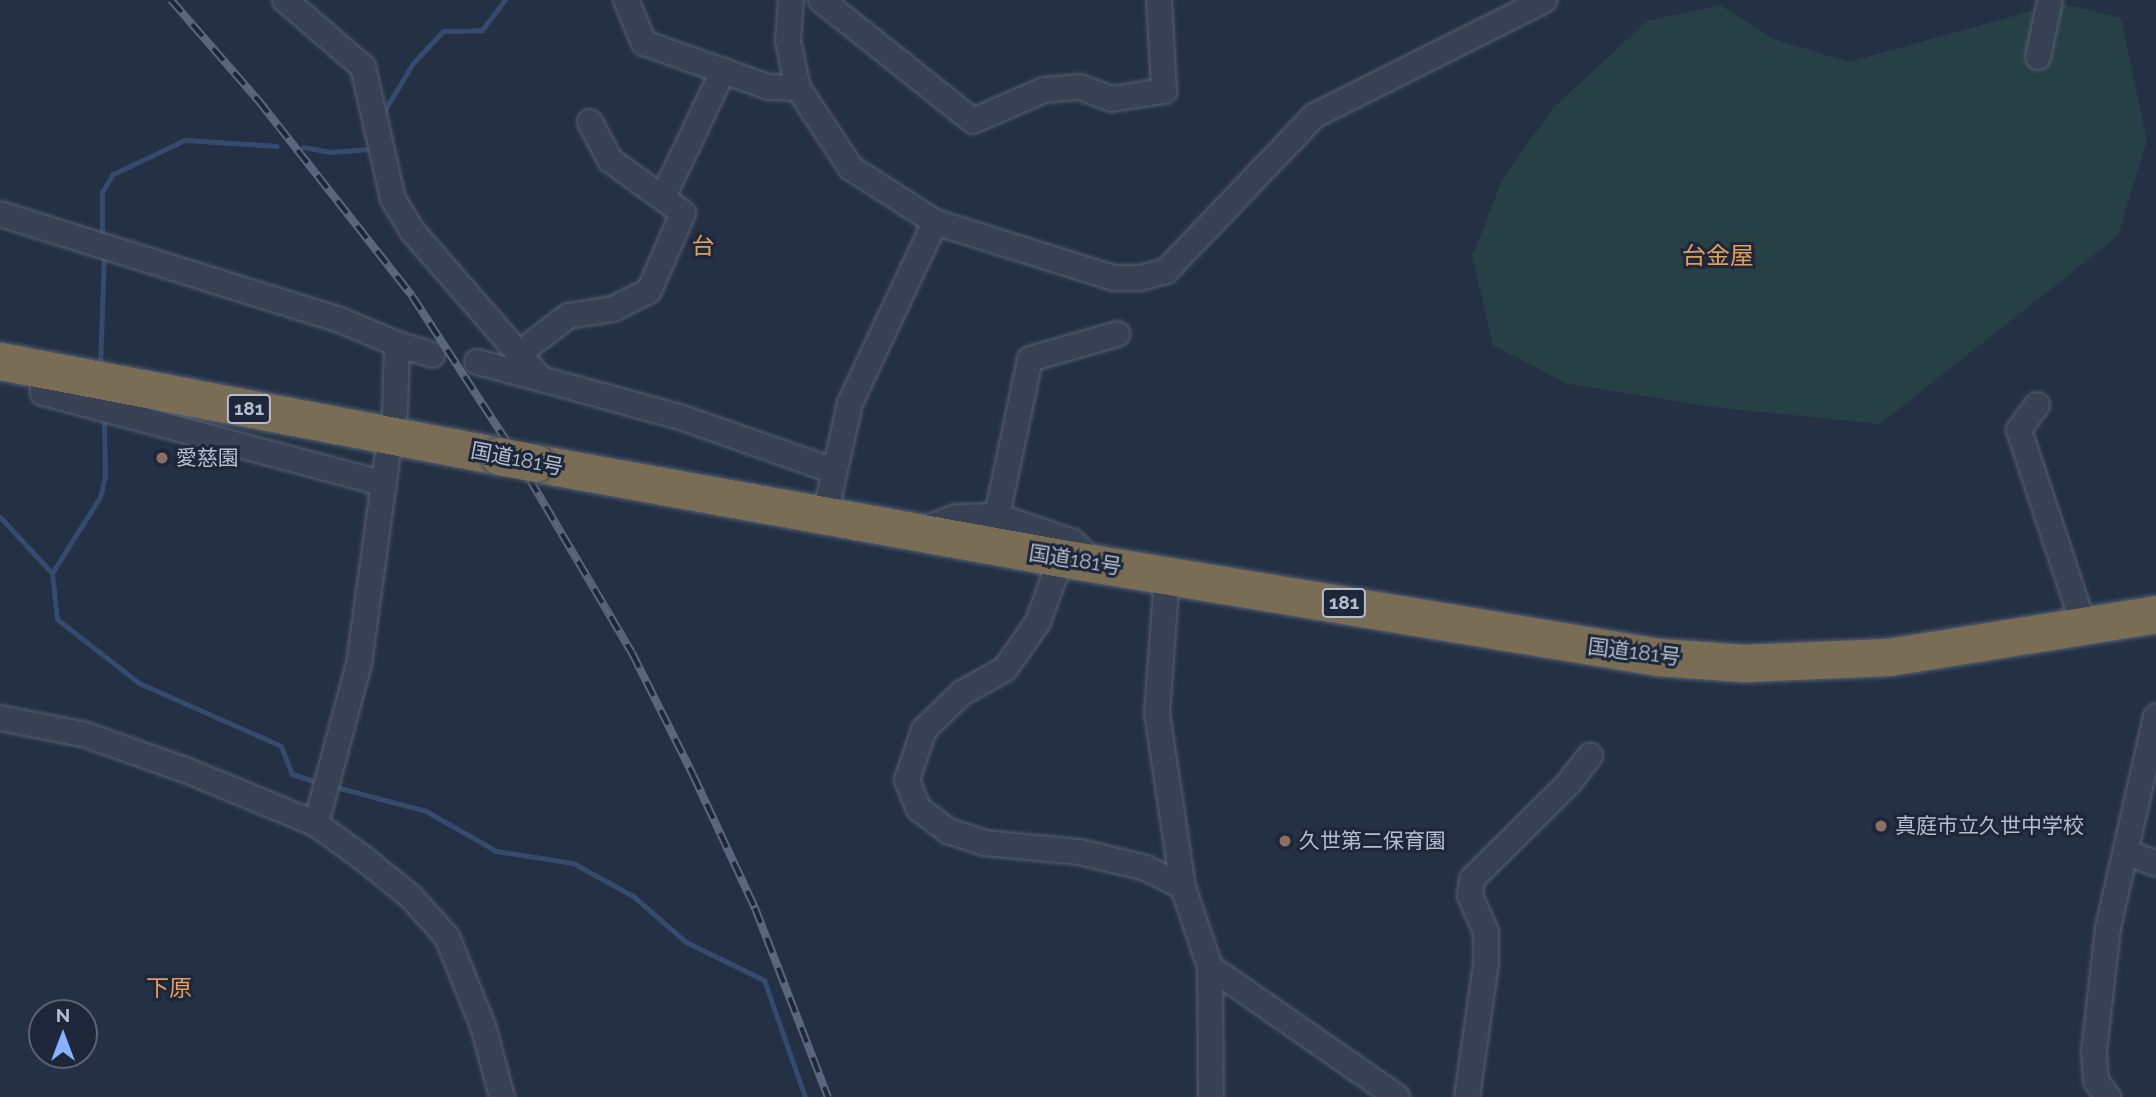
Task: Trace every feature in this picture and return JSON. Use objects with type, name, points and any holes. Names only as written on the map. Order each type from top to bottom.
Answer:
[{"type":"highway","name":"国道181号","points":[[0,361],[535,463],[1077,561],[1580,646],[1744,663],[1889,657],[2156,614]]},
{"type":"street","points":[[285,0],[363,67],[393,199],[413,232],[541,379]]},
{"type":"street","points":[[626,0],[644,43],[768,87],[798,88]]},
{"type":"street","points":[[791,0],[788,41],[798,88],[851,168],[935,222],[1114,278],[1140,278],[1167,271],[1314,116],[1545,0]]},
{"type":"street","points":[[821,0],[974,121],[1044,90],[1080,87],[1111,99],[1164,91],[1159,0]]},
{"type":"street","points":[[2038,57],[2050,0]]},
{"type":"street","points":[[663,197],[723,71]]},
{"type":"street","points":[[520,353],[568,316],[612,309],[649,291],[683,213],[610,160],[590,122]]},
{"type":"street","points":[[0,214],[340,320],[397,344],[432,355]]},
{"type":"street","points":[[825,515],[850,402],[935,222]]},
{"type":"street","points":[[997,516],[1030,359],[1118,334]]},
{"type":"street","points":[[395,413],[397,344]]},
{"type":"street","points":[[477,362],[680,416],[834,471]]},
{"type":"street","points":[[43,371],[43,393],[384,471],[359,664],[327,770],[316,824]]},
{"type":"street","points":[[2037,405],[2019,430],[2084,627]]},
{"type":"street","points":[[917,532],[956,517],[997,516],[1073,542],[1077,561],[1005,669],[962,693],[924,730],[907,780],[919,809],[948,831],[984,843],[1080,852],[1146,868],[1183,887]]},
{"type":"street","points":[[1167,575],[1157,713],[1183,887],[1210,967],[1211,1097]]},
{"type":"street","points":[[2108,1097],[2096,1082],[2094,1051],[2108,928],[2156,716]]},
{"type":"street","points":[[0,718],[86,735],[316,824],[410,896],[447,937],[483,1026],[502,1097]]},
{"type":"street","points":[[1467,1097],[1486,964],[1486,932],[1470,896],[1472,878],[1568,784],[1590,755]]},
{"type":"street","points":[[2127,852],[2156,864]]},
{"type":"street","points":[[1210,967],[1397,1097]]},
{"type":"green space","points":[[2060,3],[2121,18],[2147,140],[2118,236],[1880,424],[1719,408],[1568,384],[1493,345],[1472,257],[1503,178],[1553,108],[1647,21],[1720,5],[1774,39],[1849,62]]},
{"type":"waterway","points":[[383,113],[413,63],[443,31],[482,30],[505,0]]},
{"type":"waterway","points":[[102,238],[102,192],[113,174],[185,140],[277,146]]},
{"type":"waterway","points":[[303,147],[330,152],[370,149]]},
{"type":"waterway","points":[[100,367],[104,253]]},
{"type":"waterway","points":[[104,418],[105,476],[100,497],[52,573],[57,619],[139,683],[281,746],[292,774],[319,783]]},
{"type":"waterway","points":[[0,517],[52,573]]},
{"type":"waterway","points":[[332,786],[426,811],[496,851],[573,863],[633,896],[686,942],[764,980],[805,1097]]},
{"type":"railway","points":[[171,0],[258,100],[412,296],[513,451],[632,653],[693,775],[755,908],[828,1097]]},
{"type":"place","name":"愛慈園","points":[[162,458]]},
{"type":"place","name":"真庭市立久世中学校","points":[[1881,826]]},
{"type":"place","name":"久世第二保育園","points":[[1285,841]]},
{"type":"district","name":"台","points":[[703,246]]},
{"type":"district","name":"台金屋","points":[[1718,256]]},
{"type":"district","name":"下原","points":[[169,988]]}]
